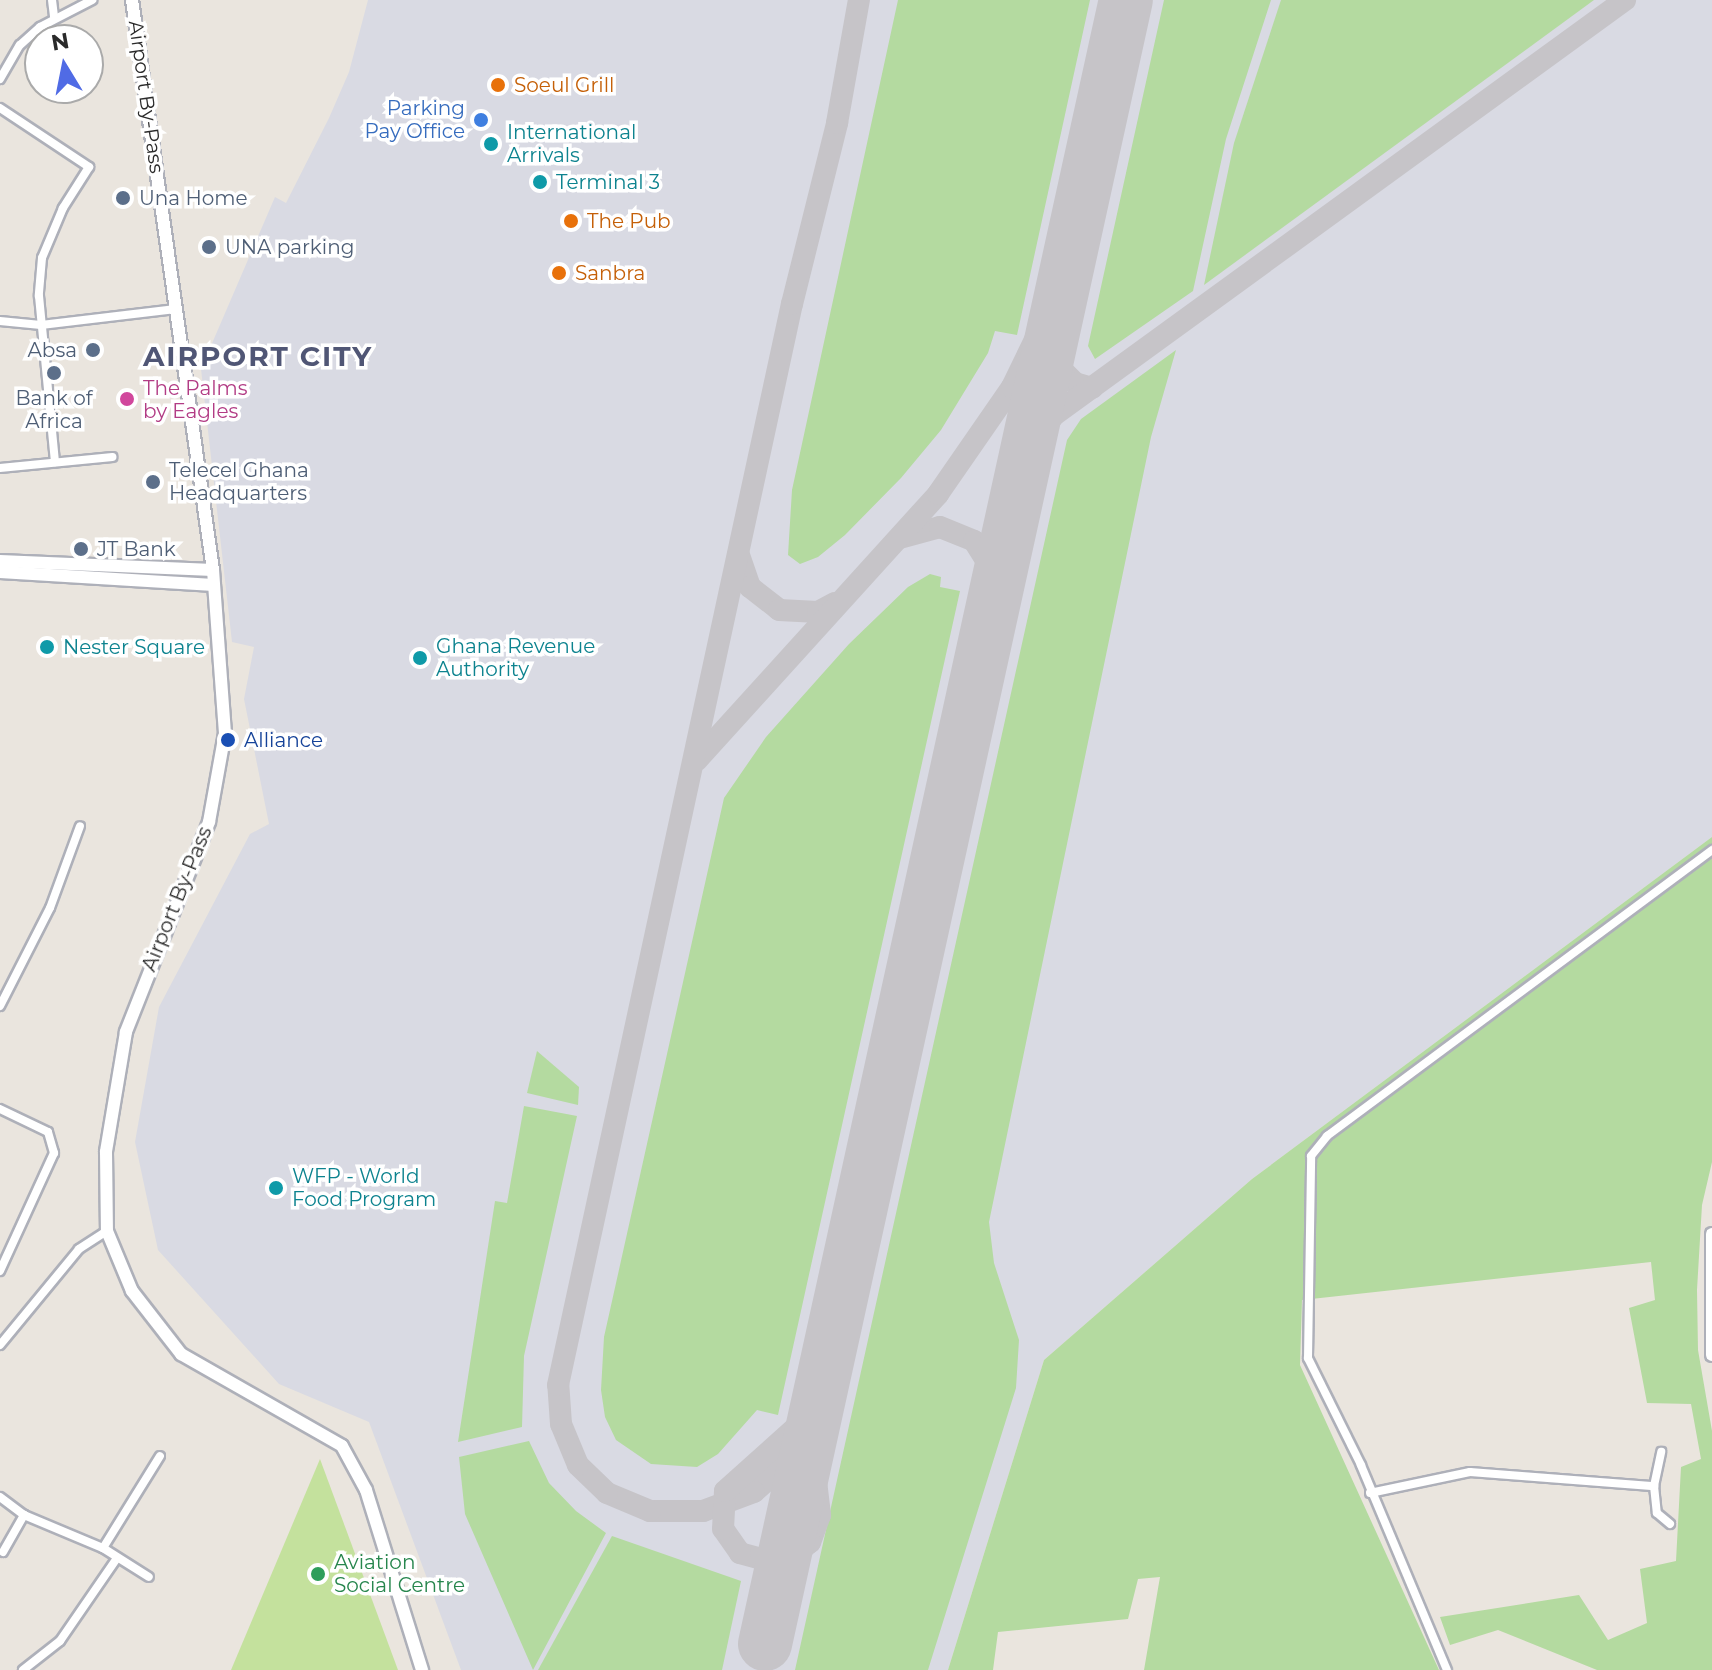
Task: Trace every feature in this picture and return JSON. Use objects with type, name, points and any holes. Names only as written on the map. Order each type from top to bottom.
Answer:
[{"type":"main road","name":"Airport By-Pass","points":[[132,0],[213,570],[224,702],[221,770],[202,844],[126,1032],[106,1152],[107,1231],[132,1291],[181,1354],[238,1390],[307,1422],[347,1453],[366,1490],[422,1670]]},
{"type":"main road","points":[[0,561],[213,570]]},
{"type":"main road","points":[[0,572],[214,585]]},
{"type":"main road","points":[[1712,1234],[1712,1355]]},
{"type":"street","points":[[52,0],[54,17]]},
{"type":"street","points":[[0,79],[20,45],[54,17],[92,0]]},
{"type":"street","points":[[0,108],[89,167],[63,208],[42,258],[41,325],[55,462]]},
{"type":"street","points":[[0,321],[41,325],[176,309]]},
{"type":"street","points":[[0,468],[112,457]]},
{"type":"street","points":[[0,1006],[50,908],[80,826]]},
{"type":"street","points":[[1447,1670],[1308,1358],[1311,1156],[1327,1136],[1712,850]]},
{"type":"street","points":[[0,1109],[48,1132],[54,1141],[54,1153],[0,1271]]},
{"type":"street","points":[[0,1345],[79,1249],[107,1231]]},
{"type":"street","points":[[1661,1452],[1654,1486],[1657,1513],[1670,1524]]},
{"type":"street","points":[[103,1548],[160,1456]]},
{"type":"street","points":[[1370,1493],[1470,1472],[1654,1486]]},
{"type":"street","points":[[0,1497],[24,1515],[103,1548],[149,1577]]},
{"type":"street","points":[[3,1552],[24,1515]]},
{"type":"street","points":[[23,1670],[60,1641],[117,1558]]},
{"type":"shaded area","points":[[368,0],[1712,0],[1712,837],[1252,1179],[1044,1360],[948,1670],[461,1670],[369,1422],[279,1384],[158,1250],[135,1142],[159,1007],[250,834],[269,824],[244,699],[254,647],[232,642],[201,369],[275,197],[286,203],[329,118],[349,72]]},
{"type":"green space","points":[[898,0],[1090,0],[1017,335],[995,331],[988,353],[941,430],[901,478],[845,535],[818,557],[800,564],[788,555],[792,490]]},
{"type":"green space","points":[[1164,0],[1271,0],[1226,139],[1193,291],[1095,359],[1088,346]]},
{"type":"green space","points":[[1281,0],[1594,0],[1204,285],[1234,143]]},
{"type":"green space","points":[[1176,350],[1151,437],[989,1222],[994,1263],[1019,1340],[1016,1388],[928,1670],[795,1670],[1067,440],[1081,419]]},
{"type":"green space","points":[[930,574],[941,577],[940,587],[960,591],[778,1415],[757,1410],[718,1454],[697,1467],[651,1464],[616,1440],[605,1417],[601,1390],[604,1337],[724,798],[766,737],[849,644],[908,587]]},
{"type":"green space","points":[[1712,837],[1712,1162],[1702,1205],[1697,1290],[1698,1350],[1712,1431],[1712,1670],[1597,1670],[1498,1630],[1450,1645],[1440,1617],[1579,1595],[1608,1640],[1647,1623],[1640,1569],[1676,1561],[1681,1467],[1701,1459],[1691,1404],[1647,1403],[1629,1308],[1655,1300],[1651,1262],[1302,1300],[1300,1365],[1439,1670],[1144,1670],[1160,1577],[1138,1579],[1128,1619],[998,1632],[993,1670],[948,1670],[1044,1360],[1252,1179]]},
{"type":"green space","points":[[537,1051],[579,1087],[578,1105],[527,1093]]},
{"type":"green space","points":[[524,1106],[577,1116],[524,1356],[522,1427],[458,1442],[495,1201],[507,1203]]},
{"type":"green space","points":[[529,1441],[549,1483],[576,1511],[606,1533],[533,1670],[465,1514],[459,1457]]},
{"type":"green space","name":"Aviation Social Centre","points":[[320,1459],[398,1670],[231,1670]]},
{"type":"green space","points":[[612,1536],[741,1581],[722,1670],[538,1670]]},
{"type":"taxiway","points":[[818,1408],[793,1457],[754,1492],[703,1511],[650,1511],[607,1493],[578,1465],[561,1424],[558,1385],[792,304],[837,123],[859,0]]},
{"type":"taxiway","points":[[1027,452],[1054,415],[1625,0]]},
{"type":"taxiway","points":[[697,760],[938,494],[1012,387],[1065,278]]},
{"type":"taxiway","points":[[1053,333],[1060,368],[1075,383],[1092,388]]},
{"type":"taxiway","points":[[900,538],[940,527],[974,541],[993,572],[988,628]]},
{"type":"taxiway","points":[[739,555],[750,587],[779,610],[818,612],[835,603]]},
{"type":"taxiway","points":[[811,1439],[820,1515],[810,1542],[792,1557],[769,1561],[740,1553],[723,1529],[725,1491],[802,1422],[828,1355]]},
{"type":"runway","points":[[765,1644],[1126,0]]},
{"type":"place","name":"Soeul Grill","points":[[498,85]]},
{"type":"place","name":"Parking Pay Office","points":[[481,120]]},
{"type":"place","name":"International Arrivals","points":[[491,144]]},
{"type":"place","name":"Terminal 3","points":[[540,182]]},
{"type":"place","name":"Una Home","points":[[123,198]]},
{"type":"place","name":"The Pub","points":[[571,221]]},
{"type":"place","name":"UNA parking","points":[[209,247]]},
{"type":"place","name":"Sanbra","points":[[559,273]]},
{"type":"place","name":"Absa","points":[[93,350]]},
{"type":"place","name":"Bank of Africa","points":[[54,373]]},
{"type":"place","name":"The Palms by Eagles","points":[[127,399]]},
{"type":"place","name":"Telecel Ghana Headquarters","points":[[153,482]]},
{"type":"place","name":"JT Bank","points":[[81,549]]},
{"type":"place","name":"Nester Square","points":[[47,647]]},
{"type":"place","name":"Ghana Revenue Authority","points":[[420,658]]},
{"type":"place","name":"Alliance","points":[[228,740]]},
{"type":"place","name":"WFP - World Food Program","points":[[276,1188]]},
{"type":"place","name":"Aviation Social Centre","points":[[318,1574]]},
{"type":"district","name":"AIRPORT CITY","points":[[258,356]]}]
